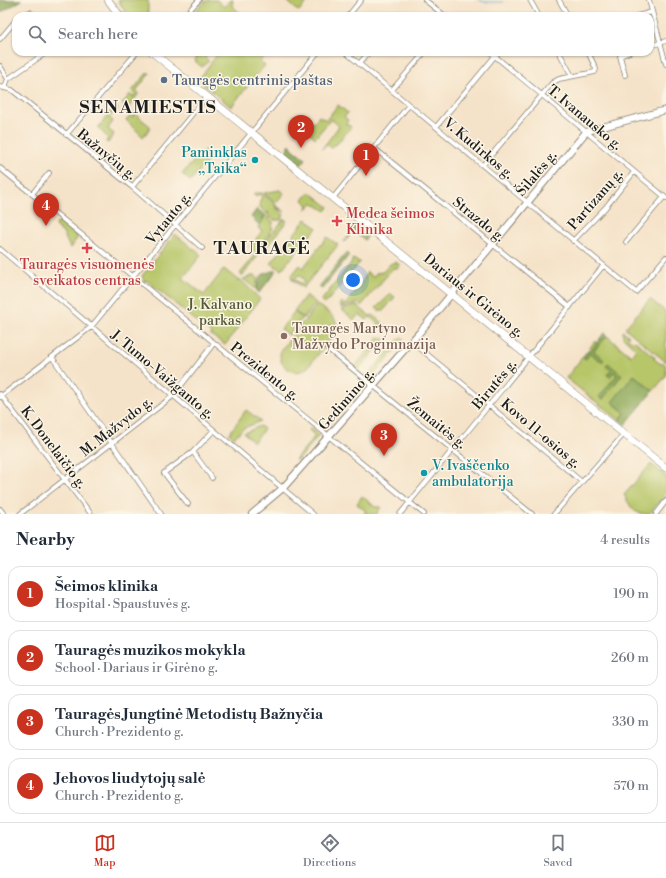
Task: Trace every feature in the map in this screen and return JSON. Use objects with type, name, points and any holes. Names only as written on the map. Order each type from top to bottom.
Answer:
[{"type":"highway","points":[[108,0],[117,12]]},
{"type":"highway","name":"Dariaus ir Girėno g.","points":[[158,56],[666,468]]},
{"type":"main road","points":[[586,132],[595,128],[666,110]]},
{"type":"main road","name":"Šilalės g.","points":[[452,293],[586,132]]},
{"type":"main road","name":"Gedimino g.","points":[[252,514],[283,488],[412,341],[452,293]]},
{"type":"street","points":[[188,12],[199,0]]},
{"type":"street","points":[[351,12],[361,0]]},
{"type":"street","points":[[425,0],[440,12]]},
{"type":"street","points":[[530,0],[537,12]]},
{"type":"street","points":[[559,0],[566,12]]},
{"type":"street","points":[[649,0],[652,12]]},
{"type":"street","points":[[654,19],[666,64]]},
{"type":"street","points":[[0,39],[12,25]]},
{"type":"street","points":[[654,45],[666,41]]},
{"type":"street","points":[[2,87],[8,79],[41,56]]},
{"type":"street","points":[[66,135],[134,56]]},
{"type":"street","name":"Vytauto g.","points":[[0,396],[91,327],[315,56]]},
{"type":"street","name":"V. Kudirkos g.","points":[[350,56],[636,292],[666,257]]},
{"type":"street","points":[[359,64],[366,56]]},
{"type":"street","points":[[392,90],[422,56]]},
{"type":"street","points":[[436,127],[495,56]]},
{"type":"street","name":"T. Ivanausko g.","points":[[495,56],[664,197]]},
{"type":"street","points":[[561,56],[572,76]]},
{"type":"street","points":[[483,165],[541,95],[556,80],[596,71],[590,56]]},
{"type":"street","points":[[620,56],[625,74]]},
{"type":"street","points":[[0,66],[8,79]]},
{"type":"street","name":"Bažnyčių g.","points":[[2,87],[12,90],[132,187],[202,248]]},
{"type":"street","points":[[132,187],[207,96]]},
{"type":"street","points":[[333,198],[409,105]]},
{"type":"street","name":"Strazdo g.","points":[[374,148],[570,307]]},
{"type":"street","name":"Prezidento g.","points":[[0,168],[424,514]]},
{"type":"street","name":"Partizanų g.","points":[[573,241],[605,208],[634,172]]},
{"type":"street","points":[[32,194],[49,173]]},
{"type":"street","points":[[626,242],[664,197],[666,190]]},
{"type":"street","name":"J. Tumo-Vaižganto g.","points":[[0,249],[313,514]]},
{"type":"street","name":"Birutės g.","points":[[400,514],[603,266]]},
{"type":"street","name":"Kovo 11-osios g.","points":[[412,341],[582,482]]},
{"type":"street","name":"M. Mažvydo g.","points":[[20,514],[173,396],[214,343]]},
{"type":"street","name":"Žemaitės g.","points":[[328,349],[532,514]]},
{"type":"street","points":[[52,357],[161,514]]},
{"type":"street","name":"K. Donelaičio g.","points":[[0,396],[91,514]]},
{"type":"street","points":[[188,504],[164,473],[193,452],[214,431]]},
{"type":"street","points":[[554,514],[624,434]]},
{"type":"street","points":[[193,452],[212,478]]},
{"type":"street","points":[[656,514],[666,501]]},
{"type":"street","points":[[0,509],[4,514]]},
{"type":"green space","points":[[0,0],[22,0],[0,13]]},
{"type":"green space","points":[[118,0],[148,0],[148,12],[126,12]]},
{"type":"green space","points":[[207,0],[217,0],[224,7],[230,0],[233,0],[232,6],[239,12],[194,12]]},
{"type":"green space","points":[[286,0],[306,1],[309,0],[298,11]]},
{"type":"green space","points":[[196,56],[207,56],[205,58],[209,61],[202,67],[195,61],[197,57]]},
{"type":"green space","points":[[216,56],[265,56],[260,61],[265,65],[231,107],[198,80]]},
{"type":"green space","points":[[147,73],[150,73],[136,91],[139,93],[123,115],[122,112],[125,107],[122,104],[130,94],[133,97],[135,94],[132,91]]},
{"type":"green space","points":[[116,105],[117,110],[109,117],[113,121],[108,129],[114,134],[108,143],[106,142],[108,138],[98,128]]},
{"type":"green space","points":[[338,105],[348,113],[344,117],[348,120],[346,123],[351,127],[336,145],[335,144],[332,148],[326,144],[322,149],[339,126],[331,119],[315,138],[307,130],[319,116],[326,120]]},
{"type":"green space","points":[[134,113],[151,127],[143,137],[126,120],[130,116],[132,118]]},
{"type":"green space","points":[[290,144],[293,149],[306,159],[301,165],[287,153],[287,149]]},
{"type":"green space","points":[[204,150],[207,153],[206,163],[190,181],[182,174]]},
{"type":"green space","points":[[280,190],[284,193],[276,203],[264,193]]},
{"type":"green space","points":[[310,192],[329,207],[326,211],[313,203],[305,210],[308,207],[303,200]]},
{"type":"green space","points":[[262,193],[275,204],[275,206],[276,205],[285,212],[275,207],[284,215],[281,220],[273,220],[268,215],[268,212],[267,214],[261,208],[260,199],[262,197],[259,194],[256,197],[253,194]]},
{"type":"green space","points":[[257,209],[265,215],[260,226],[251,217]]},
{"type":"green space","points":[[265,215],[273,222],[272,230],[261,245],[257,257],[242,276],[240,274],[257,253],[250,247],[262,231],[258,228]]},
{"type":"green space","points":[[284,219],[287,221],[262,252],[264,243]]},
{"type":"green space","points":[[306,219],[317,228],[281,270],[271,263]]},
{"type":"green space","points":[[59,221],[78,237],[70,248],[63,233],[55,226]]},
{"type":"green space","points":[[355,226],[368,236],[365,240],[353,232],[344,242]]},
{"type":"green space","name":"J. Kalvano parkas","points":[[175,234],[201,255],[183,278],[204,295],[224,269],[239,281],[240,279],[260,299],[225,345],[146,280],[145,282],[142,276]]},
{"type":"green space","points":[[327,237],[338,245],[303,288],[294,281],[296,280],[302,284],[305,280],[298,275],[293,281],[291,276],[300,265],[303,268]]},
{"type":"green space","points":[[347,252],[349,255],[322,289],[319,287]]},
{"type":"green space","points":[[352,259],[360,262],[325,304],[321,301],[352,262]]},
{"type":"green space","points":[[395,262],[400,265],[397,269],[394,267],[361,306],[358,303],[341,307],[339,305],[341,302],[345,305],[364,279],[367,272],[373,277],[376,273],[383,272],[390,264]]},
{"type":"green space","points":[[277,270],[259,293],[257,291],[260,278],[264,274]]},
{"type":"green space","points":[[255,275],[257,277],[257,290],[243,279]]},
{"type":"green space","points":[[391,294],[395,297],[383,311],[376,308]]},
{"type":"green space","points":[[306,295],[316,303],[304,318],[294,311]]},
{"type":"green space","points":[[650,299],[666,312],[666,362],[625,328]]},
{"type":"green space","points":[[317,305],[335,319],[337,328],[336,333],[307,368],[297,372],[287,369],[281,361],[281,350]]},
{"type":"green space","points":[[356,305],[391,329],[390,331],[383,325],[381,327],[370,317],[367,320],[359,314],[354,320],[341,309]]},
{"type":"green space","points":[[294,312],[302,318],[289,335],[281,329]]},
{"type":"green space","points":[[623,331],[629,336],[627,338],[634,342],[635,341],[655,357],[654,359],[661,364],[663,363],[666,365],[666,376],[653,391],[634,375],[625,413],[619,420],[566,378],[595,341],[599,345],[607,336],[631,356],[636,349],[623,337]]},
{"type":"green space","points":[[604,333],[607,336],[594,351],[604,360],[602,362],[590,353],[586,359],[583,357],[589,349],[591,351]]},
{"type":"green space","points":[[401,337],[404,339],[371,378],[368,375]]},
{"type":"green space","points":[[378,338],[385,339],[357,371],[354,368]]},
{"type":"green space","points":[[608,363],[622,375],[602,400],[599,397],[617,375],[613,372],[610,377],[607,375],[611,370],[606,366]]},
{"type":"green space","points":[[634,375],[653,391],[625,425],[619,420],[625,413],[612,402]]},
{"type":"green space","points":[[246,410],[261,421],[242,429],[234,438],[229,434]]},
{"type":"green space","points":[[260,426],[264,429],[254,442],[244,433]]},
{"type":"green space","points":[[311,428],[319,435],[299,459],[295,460],[315,436],[309,430]]},
{"type":"green space","points":[[651,464],[666,476],[666,494],[649,514],[643,514],[631,507],[624,495]]},
{"type":"green space","points":[[362,496],[375,507],[381,507],[377,514],[364,514],[366,511],[357,504]]},
{"type":"waterway","points":[[478,0],[486,2],[503,2]]},
{"type":"place","name":"Tauragės centrinis paštas","points":[[164,80]]},
{"type":"place","name":"Tauragės muzikos mokykla","points":[[301,148]]},
{"type":"place","name":"Paminklas „Taika“","points":[[255,160]]},
{"type":"place","name":"Šeimos klinika","points":[[366,176]]},
{"type":"place","name":"Medea šeimos Klinika","points":[[337,221]]},
{"type":"place","name":"Jehovos liudytojų salė","points":[[46,226]]},
{"type":"place","name":"Tauragės visuomenės sveikatos centras","points":[[87,248]]},
{"type":"place","name":"Tauragės Martyno Mažvydo Progimnazija","points":[[284,336]]},
{"type":"place","name":"Tauragės Jungtinė Metodistų Bažnyčia","points":[[384,456]]},
{"type":"place","name":"V. Ivaščenko ambulatorija","points":[[424,473]]},
{"type":"district","name":"SENAMIESTIS","points":[[148,107]]},
{"type":"district","name":"TAURAGĖ","points":[[262,248]]}]
